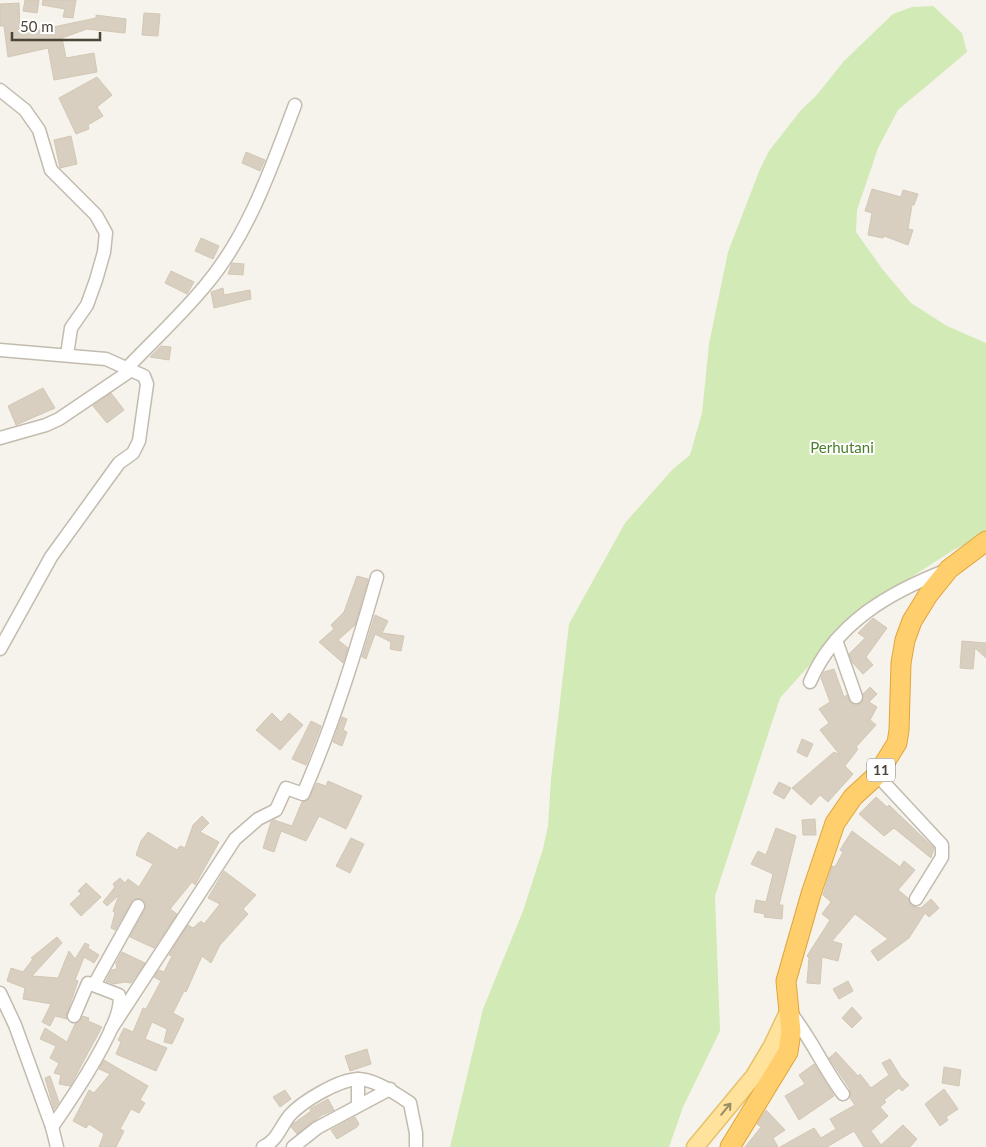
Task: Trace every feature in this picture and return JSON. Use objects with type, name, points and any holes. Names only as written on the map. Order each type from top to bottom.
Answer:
[{"type":"highway","name":"11","points":[[730,1147],[788,1052],[791,1032],[786,981],[826,844],[834,823],[853,797],[877,775],[897,743],[905,640],[912,621],[928,595],[949,569],[986,541]]},
{"type":"main road","points":[[695,1147],[754,1076],[772,1046],[789,1010]]},
{"type":"street","points":[[0,90],[25,110],[39,130],[51,170],[96,215],[106,233],[104,252],[96,280],[87,305],[71,328],[66,355]]},
{"type":"street","points":[[0,438],[46,425],[59,419],[128,370],[206,285],[260,198],[295,105]]},
{"type":"street","points":[[0,350],[106,359],[144,376],[147,384],[140,441],[136,449],[119,463],[51,556],[0,649]]},
{"type":"street","points":[[810,682],[819,661],[854,621],[900,590],[949,569]]},
{"type":"street","points":[[52,1126],[84,1081],[111,1029],[236,839],[258,819],[276,810],[286,788],[302,794],[324,747],[377,577]]},
{"type":"street","points":[[836,640],[856,697]]},
{"type":"street","points":[[877,775],[942,845],[942,856],[916,899]]},
{"type":"street","points":[[94,985],[138,906]]},
{"type":"street","points":[[74,1016],[88,983],[94,985],[119,995],[121,1001],[111,1029]]},
{"type":"street","points":[[0,994],[14,1025],[52,1126],[57,1147]]},
{"type":"street","points":[[789,1010],[806,1031],[828,1074],[843,1094]]},
{"type":"street","points":[[358,1079],[358,1105]]},
{"type":"street","points":[[263,1147],[280,1133],[290,1116],[319,1092],[358,1079],[390,1089],[410,1103],[416,1133],[416,1147]]},
{"type":"street","points":[[293,1147],[317,1128],[390,1089]]},
{"type":"green space","name":"Perhutani","points":[[933,6],[962,33],[967,52],[898,110],[878,148],[857,210],[856,232],[883,270],[911,303],[947,326],[986,343],[986,533],[952,551],[858,611],[780,698],[715,896],[720,1031],[683,1107],[669,1147],[450,1147],[483,1009],[523,911],[543,849],[548,826],[551,779],[569,624],[625,523],[673,469],[690,455],[702,413],[709,344],[728,252],[760,169],[769,151],[801,110],[816,96],[844,61],[893,14],[912,7]]},
{"type":"building","points":[[25,0],[39,0],[37,13],[23,11]]},
{"type":"building","points":[[43,0],[76,0],[73,18],[63,17],[65,9],[42,5]]},
{"type":"building","points":[[19,3],[20,34],[96,18],[96,15],[126,19],[125,33],[87,29],[62,38],[66,58],[94,53],[97,72],[54,80],[48,48],[8,57],[4,26],[0,26],[0,4]]},
{"type":"building","points":[[144,13],[160,14],[158,36],[142,35]]},
{"type":"building","points":[[97,77],[112,95],[97,107],[103,116],[88,125],[89,129],[76,134],[59,98]]},
{"type":"building","points":[[71,136],[77,164],[60,168],[54,140]]},
{"type":"building","points":[[246,152],[265,160],[260,171],[242,163]]},
{"type":"building","points":[[872,189],[901,197],[903,190],[918,194],[914,205],[912,205],[908,229],[913,230],[908,245],[884,236],[883,238],[868,235],[872,213],[865,211]]},
{"type":"building","points":[[201,238],[219,246],[213,259],[195,251]]},
{"type":"building","points":[[232,263],[244,264],[243,275],[228,274]]},
{"type":"building","points":[[171,271],[194,282],[187,294],[165,283]]},
{"type":"building","points":[[223,288],[224,295],[250,290],[251,299],[214,308],[211,292]]},
{"type":"building","points":[[161,346],[171,347],[169,360],[150,357]]},
{"type":"building","points":[[43,388],[55,408],[16,425],[8,406]]},
{"type":"building","points":[[111,393],[124,410],[107,423],[93,406]]},
{"type":"building","points":[[357,576],[368,579],[355,625],[338,640],[348,648],[343,663],[319,642],[334,629],[331,625],[344,612]]},
{"type":"building","points":[[375,615],[388,621],[382,633],[404,636],[401,651],[390,649],[391,642],[375,634],[366,659],[362,657]]},
{"type":"building","points":[[873,618],[887,628],[866,657],[873,665],[863,674],[852,662],[849,654],[865,638],[858,633]]},
{"type":"building","points":[[962,641],[986,643],[986,658],[975,648],[973,669],[960,668]]},
{"type":"building","points":[[834,669],[844,697],[847,695],[851,703],[855,705],[862,703],[863,694],[870,687],[877,694],[869,702],[877,707],[870,720],[876,725],[856,747],[858,749],[845,766],[853,774],[828,802],[820,795],[811,805],[792,788],[834,752],[840,755],[820,730],[829,723],[819,709],[830,702],[821,678],[824,672]]},
{"type":"building","points":[[272,713],[281,722],[289,713],[303,725],[280,750],[256,730]]},
{"type":"building","points":[[342,717],[347,719],[343,730],[347,732],[342,746],[333,742]]},
{"type":"building","points":[[311,721],[321,726],[306,765],[292,759]]},
{"type":"building","points":[[802,739],[813,744],[807,757],[797,752]]},
{"type":"building","points":[[328,781],[362,796],[346,829],[319,816],[306,841],[281,831],[274,852],[263,848],[271,822],[274,820],[292,826],[302,802],[308,800],[317,783],[326,786]]},
{"type":"building","points":[[779,782],[791,788],[784,799],[773,793]]},
{"type":"building","points":[[876,797],[887,807],[889,805],[934,848],[931,858],[894,828],[884,836],[859,814]]},
{"type":"building","points":[[202,816],[209,823],[200,832],[219,842],[195,885],[192,882],[170,909],[177,914],[154,948],[130,937],[145,910],[145,902],[142,899],[133,899],[115,930],[111,928],[115,913],[113,911],[119,895],[107,906],[103,902],[115,887],[113,884],[120,878],[125,883],[128,879],[139,887],[153,864],[136,855],[141,841],[148,832],[177,850],[180,846],[185,848],[193,825]]},
{"type":"building","points":[[815,819],[816,835],[803,835],[802,820]]},
{"type":"building","points":[[776,828],[796,836],[779,905],[783,905],[782,919],[764,917],[765,914],[754,912],[756,900],[766,902],[773,874],[751,864],[758,851],[766,855]]},
{"type":"building","points":[[852,831],[900,867],[904,861],[915,870],[898,890],[908,898],[911,906],[921,908],[931,899],[939,908],[929,917],[925,913],[909,938],[878,961],[871,951],[888,939],[855,914],[832,941],[842,944],[838,961],[822,957],[820,984],[807,983],[809,958],[807,956],[830,920],[822,914],[831,902],[823,895],[832,866],[835,867],[843,852],[840,850]]},
{"type":"building","points":[[351,838],[364,844],[350,873],[336,866]]},
{"type":"building","points":[[224,871],[256,895],[243,909],[248,914],[220,945],[211,963],[202,956],[186,992],[184,991],[173,1013],[184,1019],[172,1044],[164,1042],[167,1029],[152,1022],[145,1039],[167,1048],[156,1071],[116,1054],[121,1042],[118,1040],[124,1028],[133,1032],[143,1008],[146,1009],[161,981],[154,977],[159,970],[164,972],[172,956],[169,955],[188,925],[193,928],[201,921],[204,924],[220,904],[208,898]]},
{"type":"building","points":[[86,883],[101,897],[81,916],[70,904],[81,894],[78,891]]},
{"type":"building","points":[[57,937],[62,943],[32,976],[58,978],[69,951],[75,959],[85,943],[89,945],[88,948],[99,955],[94,963],[84,957],[75,980],[78,981],[67,1013],[67,1019],[55,1016],[50,1026],[42,1022],[51,1004],[23,999],[25,988],[7,981],[11,968],[23,972],[33,959],[31,958]]},
{"type":"building","points":[[122,952],[145,963],[131,983],[114,984],[106,981],[112,970],[117,969],[116,963]]},
{"type":"building","points":[[848,981],[853,991],[839,999],[833,989]]},
{"type":"building","points":[[852,1007],[862,1018],[852,1028],[842,1018]]},
{"type":"building","points":[[83,1016],[89,1018],[88,1021],[102,1027],[70,1086],[59,1084],[61,1075],[54,1073],[59,1063],[50,1058],[56,1046],[40,1039],[45,1028],[67,1042],[75,1024]]},
{"type":"building","points":[[367,1049],[371,1064],[350,1071],[345,1056]]},
{"type":"building","points":[[836,1052],[858,1076],[860,1074],[871,1088],[889,1075],[882,1063],[890,1059],[901,1077],[909,1085],[902,1091],[899,1088],[884,1100],[886,1102],[880,1107],[888,1116],[871,1131],[881,1145],[903,1125],[917,1139],[910,1147],[864,1147],[854,1131],[827,1147],[780,1147],[814,1128],[821,1138],[836,1129],[830,1119],[855,1105],[850,1098],[850,1089],[829,1058]]},
{"type":"building","points":[[104,1060],[148,1086],[140,1100],[145,1103],[139,1113],[131,1109],[120,1129],[124,1131],[116,1147],[99,1147],[104,1134],[89,1124],[86,1128],[73,1121],[89,1090],[94,1093],[110,1074],[99,1069]]},
{"type":"building","points":[[814,1064],[834,1096],[799,1120],[785,1096],[805,1084],[799,1075]]},
{"type":"building","points":[[944,1067],[961,1070],[959,1086],[942,1083]]},
{"type":"building","points":[[50,1076],[59,1102],[54,1109],[45,1078]]},
{"type":"building","points":[[944,1089],[958,1109],[946,1117],[948,1120],[940,1126],[925,1104]]},
{"type":"building","points":[[285,1090],[291,1099],[280,1107],[273,1097]]},
{"type":"building","points":[[328,1099],[334,1110],[322,1115],[297,1134],[291,1127],[293,1124],[311,1111],[310,1109]]},
{"type":"building","points":[[766,1110],[785,1130],[773,1138],[778,1147],[745,1147],[761,1127],[757,1124]]},
{"type":"building","points":[[355,1117],[359,1124],[357,1127],[337,1139],[331,1130]]}]
